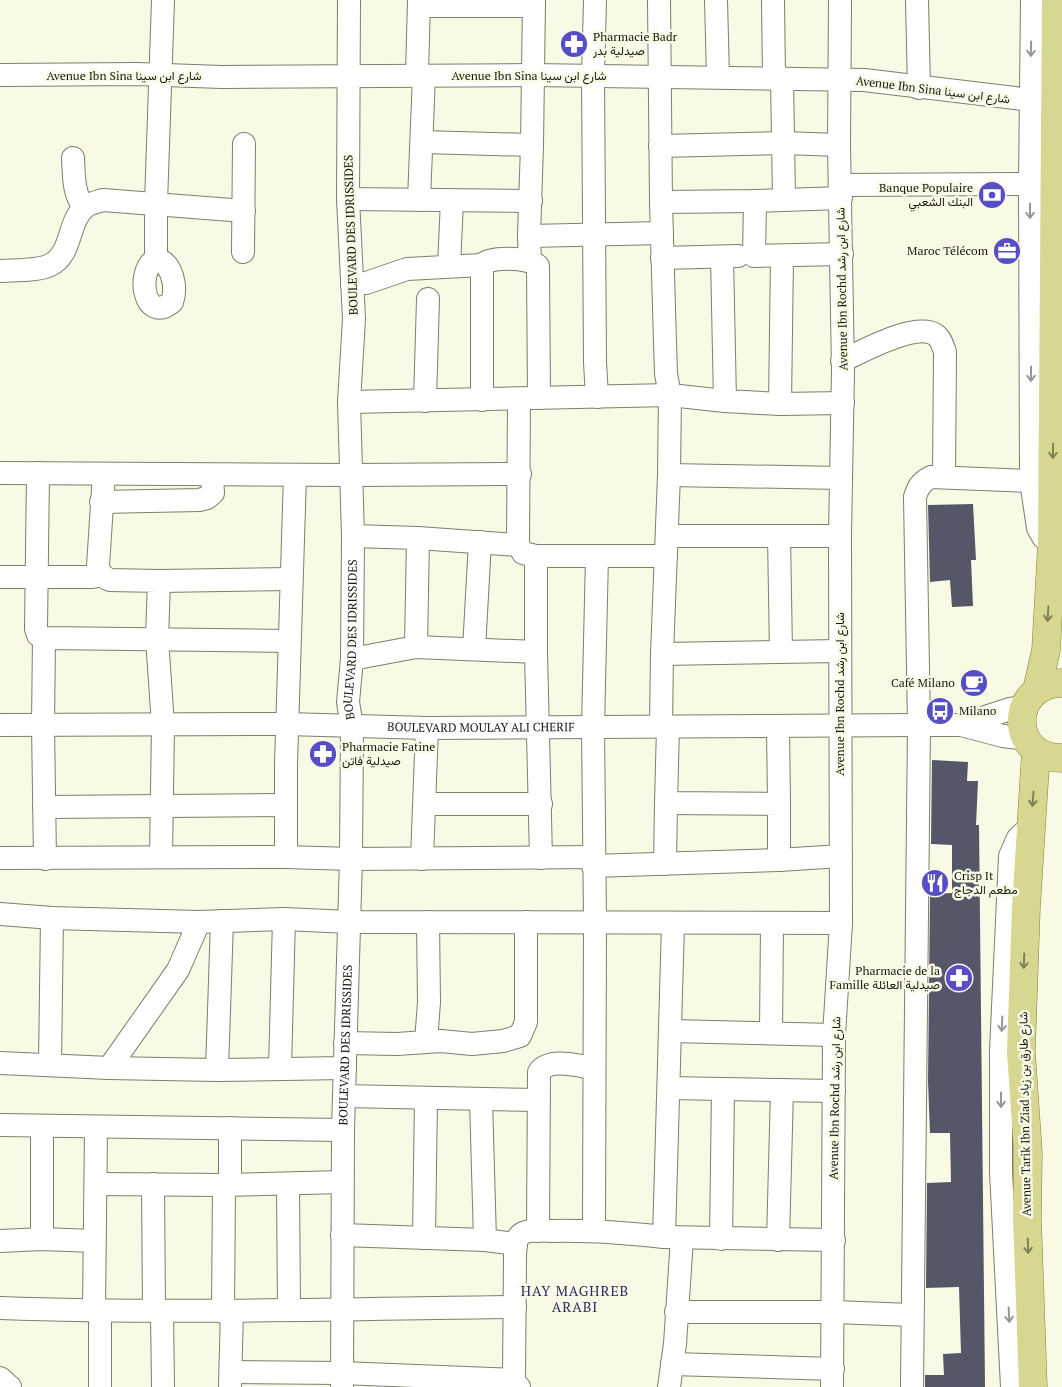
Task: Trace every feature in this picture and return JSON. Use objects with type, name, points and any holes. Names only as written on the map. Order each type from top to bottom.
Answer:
[{"type":"main road","name":"Avenue Tarik Ibn Ziad شارع طارق بن زياد","points":[[1033,1387],[1027,1217],[1028,1152],[1011,1052],[1026,908],[1031,826],[1031,745],[1021,723],[1033,697],[1046,650],[1052,543],[1043,102],[1056,0]]},
{"type":"main road","points":[[1031,745],[1041,754],[1053,759],[1062,758]]},
{"type":"street","points":[[156,259],[156,203],[163,0]]},
{"type":"street","name":"BOULEVARD DES IDRISSIDES","points":[[342,1380],[342,1182],[351,859],[352,727],[348,702],[352,659],[353,536],[349,402],[354,318],[348,199],[349,0]]},
{"type":"street","points":[[595,0],[593,76],[595,362],[597,397]]},
{"type":"street","points":[[659,0],[662,258],[666,374],[670,395],[670,475],[662,654],[665,727],[665,864]]},
{"type":"street","points":[[716,0],[718,77]]},
{"type":"street","points":[[773,0],[784,142],[784,199]]},
{"type":"street","name":"Avenue Ibn Rochd شارع ابن رشد","points":[[833,1378],[834,1034],[841,923],[840,536],[843,403],[839,145],[840,0]]},
{"type":"street","points":[[917,0],[919,88]]},
{"type":"street","points":[[1032,0],[1043,102],[1030,184],[1031,481],[1038,528],[1043,537],[1052,543]]},
{"type":"street","points":[[419,200],[422,142],[419,3],[534,3],[530,261]]},
{"type":"street","name":"Avenue Ibn Sina شارع ابن سينا","points":[[0,75],[222,77],[533,75],[778,78],[882,82],[1043,102]]},
{"type":"street","points":[[422,142],[532,145]]},
{"type":"street","points":[[660,146],[784,142],[839,145]]},
{"type":"street","points":[[243,252],[244,144]]},
{"type":"street","points":[[73,158],[76,192],[84,207]]},
{"type":"street","points":[[661,202],[755,201],[841,192],[1030,184]]},
{"type":"street","points":[[348,199],[530,201]]},
{"type":"street","points":[[0,271],[48,266],[56,261],[63,253],[79,214],[84,207],[103,200],[244,211]]},
{"type":"street","points":[[449,266],[452,201]]},
{"type":"street","points":[[754,256],[755,201]]},
{"type":"street","points":[[529,236],[662,233]]},
{"type":"street","points":[[662,258],[842,254]]},
{"type":"street","points":[[722,256],[725,401]]},
{"type":"street","points":[[780,404],[782,256]]},
{"type":"street","points":[[352,284],[376,280],[407,269],[482,265],[490,260],[530,261],[535,263],[538,270],[529,398],[520,474],[536,652],[541,858]]},
{"type":"street","points":[[482,265],[482,400]]},
{"type":"street","points":[[425,401],[428,299]]},
{"type":"street","points":[[842,361],[889,338],[906,333],[928,332],[936,335],[942,342],[945,352],[944,477]]},
{"type":"street","points":[[349,402],[670,395],[780,404],[843,403]]},
{"type":"street","points":[[0,473],[212,475],[520,474]]},
{"type":"street","points":[[38,474],[36,629],[38,635],[44,638],[289,641]]},
{"type":"street","points":[[104,474],[98,566],[102,575],[110,580],[291,579]]},
{"type":"street","points":[[102,502],[199,500],[207,498],[213,493],[212,475]]},
{"type":"street","points":[[286,857],[287,724],[295,475]]},
{"type":"street","points":[[670,475],[841,478]]},
{"type":"street","points":[[912,1387],[919,725],[915,498],[918,488],[931,477],[1031,481]]},
{"type":"street","points":[[353,536],[480,542],[527,550],[596,556],[667,546],[779,536],[840,536]]},
{"type":"street","points":[[779,536],[781,652]]},
{"type":"street","points":[[416,647],[418,538]]},
{"type":"street","points":[[474,649],[480,542]]},
{"type":"street","points":[[594,1230],[595,922],[593,727],[596,556]]},
{"type":"street","points":[[0,577],[92,577],[102,575]]},
{"type":"street","points":[[159,581],[158,638],[163,725],[162,857]]},
{"type":"street","points":[[44,638],[45,858]]},
{"type":"street","points":[[352,659],[416,647],[536,652]]},
{"type":"street","points":[[662,654],[840,651]]},
{"type":"street","name":"BOULEVARD MOULAY ALI CHERIF","points":[[961,725],[1033,697]]},
{"type":"street","name":"BOULEVARD MOULAY ALI CHERIF","points":[[0,725],[287,724],[427,728],[538,726],[778,727],[841,724],[961,725],[1031,745]]},
{"type":"street","points":[[778,727],[779,860]]},
{"type":"street","points":[[422,859],[427,728]]},
{"type":"street","points":[[666,803],[779,804]]},
{"type":"street","points":[[425,804],[541,804]]},
{"type":"street","points":[[44,807],[286,805]]},
{"type":"street","points":[[0,858],[541,858],[665,864],[841,856]]},
{"type":"street","points":[[0,914],[52,918],[199,922],[284,919],[350,922],[841,923]]},
{"type":"street","points":[[50,1065],[52,918]]},
{"type":"street","points":[[280,1068],[284,919]]},
{"type":"street","points":[[216,1070],[222,921]]},
{"type":"street","points":[[109,1068],[178,970],[199,922]]},
{"type":"street","points":[[426,1042],[429,1002],[428,922]]},
{"type":"street","points":[[345,1043],[489,1043],[503,1042],[520,1036],[524,1031],[526,1016],[526,922]]},
{"type":"street","points":[[668,1387],[672,1364],[676,1312],[669,1088],[673,924]]},
{"type":"street","points":[[770,1033],[772,924]]},
{"type":"street","points":[[670,1031],[834,1034]]},
{"type":"street","points":[[1011,1052],[1001,1172],[1012,1387]]},
{"type":"street","points":[[0,1063],[216,1070],[345,1068]]},
{"type":"street","points":[[538,1231],[539,1072],[547,1065],[554,1064],[594,1068]]},
{"type":"street","points":[[669,1088],[834,1091]]},
{"type":"street","points":[[721,1239],[722,1089]]},
{"type":"street","points":[[778,1240],[782,1090]]},
{"type":"street","points":[[344,1096],[538,1100]]},
{"type":"street","points":[[424,1238],[426,1098]]},
{"type":"street","points":[[482,1100],[485,1240]]},
{"type":"street","points":[[0,1125],[343,1130]]},
{"type":"street","points":[[42,1126],[42,1239]]},
{"type":"street","points":[[96,1126],[94,1241],[100,1387]]},
{"type":"street","points":[[230,1128],[227,1185],[228,1312],[231,1379],[516,1383],[514,1254],[518,1238],[523,1234],[538,1231],[594,1230],[721,1239],[834,1240]]},
{"type":"street","points":[[96,1184],[227,1185],[342,1182]]},
{"type":"street","points":[[153,1184],[163,1387]]},
{"type":"street","points":[[288,1184],[289,1310]]},
{"type":"street","points":[[342,1235],[485,1240],[516,1244]]},
{"type":"street","points":[[0,1240],[94,1241]]},
{"type":"street","points":[[0,1308],[228,1312],[515,1307]]},
{"type":"street","points":[[676,1312],[834,1312],[912,1315]]},
{"type":"street","points":[[672,1364],[777,1377],[833,1378]]},
{"type":"street","points":[[0,1378],[10,1387]]},
{"type":"building","points":[[973,504],[976,560],[971,560],[973,606],[952,607],[950,580],[930,582],[928,505]]},
{"type":"building","points":[[932,760],[968,762],[967,781],[978,781],[976,825],[979,825],[985,1387],[925,1387],[925,1375],[944,1375],[943,1354],[961,1353],[959,1287],[926,1288],[927,1183],[951,1182],[950,1133],[930,1133],[928,1081],[930,894],[952,893],[952,845],[931,844]]},
{"type":"place","name":"Pharmacie Badr صيدلية بدر","points":[[574,44]]},
{"type":"place","name":"Banque Populaire البنك الشعبي","points":[[992,195]]},
{"type":"place","name":"Maroc Télécom","points":[[1007,251]]},
{"type":"place","name":"Café Milano","points":[[974,683]]},
{"type":"place","name":"Milano","points":[[940,711]]},
{"type":"place","name":"Pharmacie Fatine صيدلية فاتن","points":[[323,754]]},
{"type":"place","name":"Crisp It مطعم الدجاج","points":[[935,883]]},
{"type":"place","name":"Pharmacie de la Famille صيدلية العائلة","points":[[959,978]]},
{"type":"district","name":"HAY MAGHREB ARABI","points":[[575,1299]]}]
